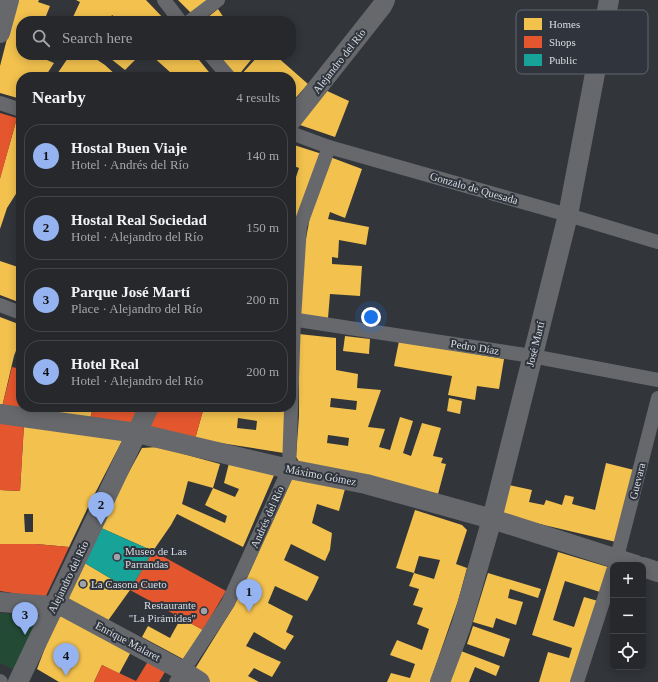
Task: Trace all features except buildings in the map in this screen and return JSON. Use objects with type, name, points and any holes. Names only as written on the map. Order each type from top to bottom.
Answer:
[{"type":"street","points":[[0,33],[9,0]]},
{"type":"street","points":[[164,0],[176,16]]},
{"type":"street","points":[[197,16],[218,0]]},
{"type":"street","name":"Alejandro del Río","points":[[296,115],[382,6],[385,0]]},
{"type":"street","name":"José Martí","points":[[607,10],[609,0]]},
{"type":"street","points":[[214,60],[225,72]]},
{"type":"street","name":"José Martí","points":[[440,682],[461,626],[492,519],[568,215],[595,74]]},
{"type":"street","points":[[0,103],[16,108]]},
{"type":"street","name":"Gonzalo de Quesada","points":[[296,135],[329,147],[658,242]]},
{"type":"street","name":"Andrés del Río","points":[[296,279],[300,226],[329,147]]},
{"type":"street","points":[[0,305],[16,311]]},
{"type":"street","name":"Pedro Díaz","points":[[296,319],[532,356],[658,380]]},
{"type":"street","name":"Guevara","points":[[616,562],[658,398]]},
{"type":"street","name":"Alejandro del Río","points":[[13,681],[54,606],[147,412]]},
{"type":"street","name":"Andrés del Río","points":[[180,677],[228,603],[289,469],[291,412]]},
{"type":"street","name":"Máximo Gómez","points":[[0,414],[137,433],[289,469],[366,484],[492,519],[610,563]]},
{"type":"street","points":[[646,568],[658,572]]},
{"type":"street","name":"Guevara","points":[[577,682],[610,580]]},
{"type":"street","name":"Enrique Malaret","points":[[0,602],[64,607],[180,677],[200,682]]},
{"type":"green space","points":[[0,613],[38,616],[41,621],[18,672],[0,663]]},
{"type":"place","name":"Hostal Real Sociedad","points":[[101,525]]},
{"type":"place","name":"Museo de Las Parrandas","points":[[117,557]]},
{"type":"place","name":"La Casona Cueto","points":[[83,584]]},
{"type":"place","name":"Restaurante \"La Pirámides\"","points":[[204,611]]},
{"type":"place","name":"Hostal Buen Viaje","points":[[249,612]]},
{"type":"place","name":"Parque José Martí","points":[[25,635]]},
{"type":"place","name":"Hotel Real","points":[[66,676]]}]
